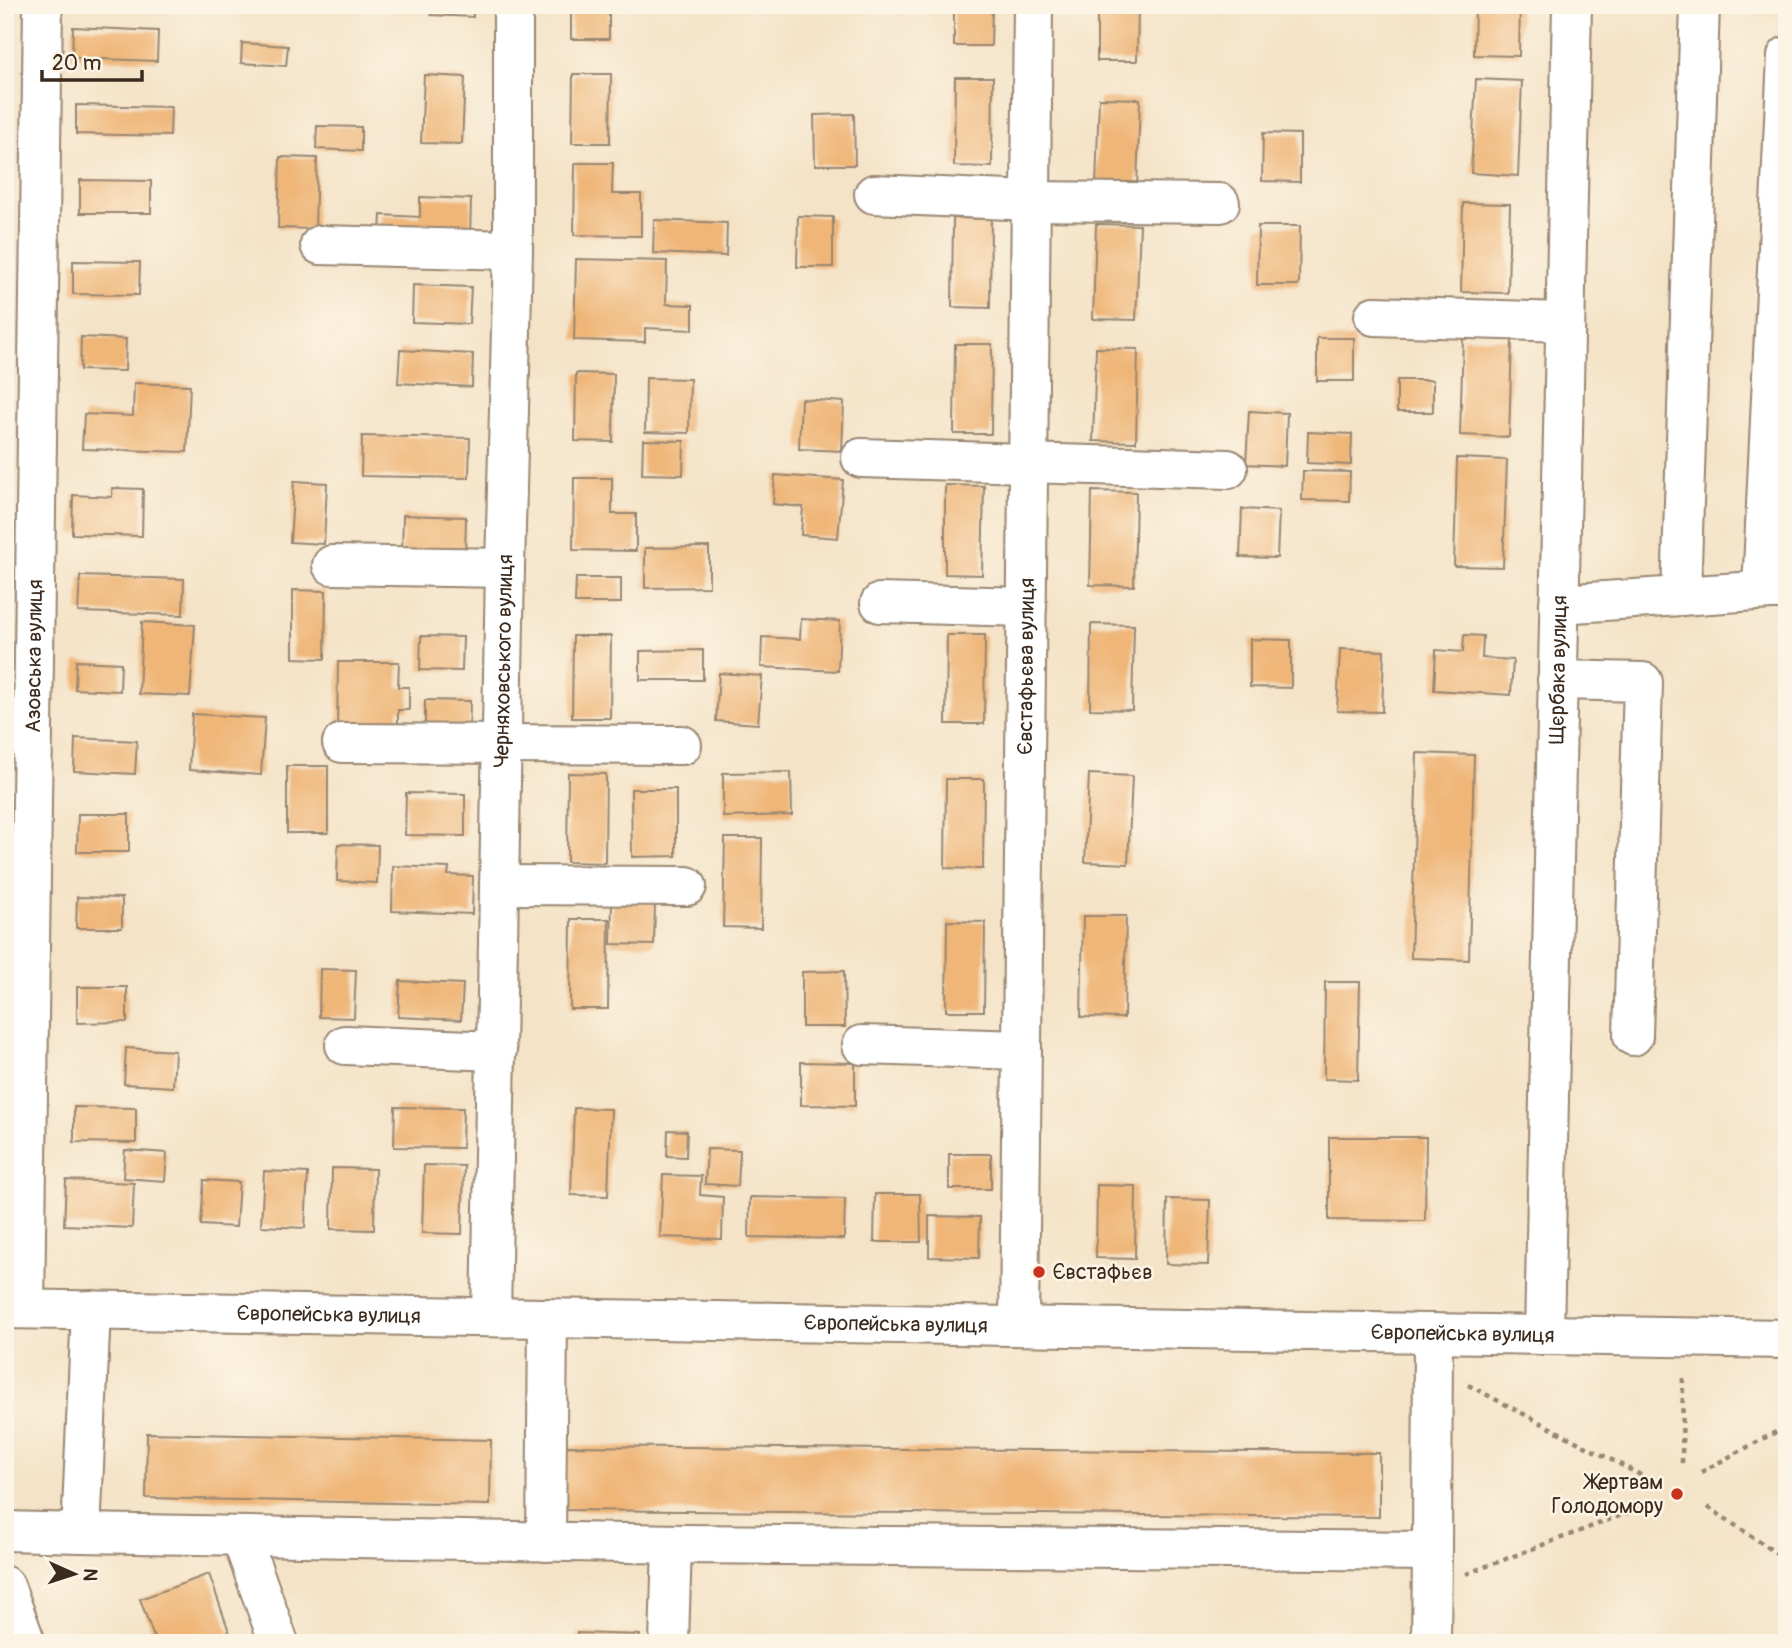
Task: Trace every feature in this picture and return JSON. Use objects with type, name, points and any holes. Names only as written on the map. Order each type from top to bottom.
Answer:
[{"type":"street","name":"Азовська вулиця","points":[[15,1309],[21,503],[43,5]]},
{"type":"street","name":"Черняховського вулиця","points":[[491,1317],[513,250],[513,5]]},
{"type":"street","name":"Євстафьєва вулиця","points":[[1019,1326],[1033,5]]},
{"type":"street","name":"Щєрбака вулиця","points":[[1544,1335],[1572,5]]},
{"type":"street","points":[[1681,596],[1700,5]]},
{"type":"street","points":[[1559,604],[1774,590],[1787,56]]},
{"type":"street","points":[[874,194],[1031,201],[1220,203]]},
{"type":"street","points":[[320,245],[513,250]]},
{"type":"street","points":[[1374,316],[1565,322]]},
{"type":"street","points":[[861,458],[1228,469]]},
{"type":"street","points":[[332,565],[505,569]]},
{"type":"street","points":[[880,603],[1027,607]]},
{"type":"street","points":[[1558,680],[1643,682],[1633,1037]]},
{"type":"street","points":[[342,743],[682,745]]},
{"type":"street","points":[[499,885],[687,886]]},
{"type":"street","points":[[345,1045],[497,1051]]},
{"type":"street","points":[[862,1045],[1022,1050]]},
{"type":"street","name":"Європейська вулиця","points":[[15,1309],[1019,1326],[1432,1350],[1544,1335],[1787,1339]]},
{"type":"street","points":[[81,1534],[91,1310]]},
{"type":"street","points":[[546,1542],[548,1318]]},
{"type":"street","points":[[1431,1643],[1432,1350]]},
{"type":"street","points":[[5,1531],[672,1544],[1432,1569]]},
{"type":"street","points":[[241,1536],[279,1643]]},
{"type":"street","points":[[669,1643],[672,1544]]},
{"type":"street","points":[[5,1586],[26,1643]]},
{"type":"path","points":[[1432,1350],[1654,1482]]},
{"type":"path","points":[[1682,1464],[1683,1375]]},
{"type":"path","points":[[1701,1472],[1787,1426]]},
{"type":"path","points":[[1432,1569],[1651,1504]]},
{"type":"path","points":[[1708,1507],[1787,1560]]},
{"type":"building","points":[[431,5],[473,5],[473,17],[431,15]]},
{"type":"building","points":[[571,5],[609,5],[609,39],[571,39]]},
{"type":"building","points":[[954,5],[992,5],[991,46],[954,46]]},
{"type":"building","points":[[1097,5],[1138,5],[1137,61],[1097,61]]},
{"type":"building","points":[[1475,5],[1520,5],[1519,56],[1474,55]]},
{"type":"building","points":[[73,27],[158,31],[157,61],[72,58]]},
{"type":"building","points":[[242,43],[288,46],[286,66],[241,63]]},
{"type":"building","points":[[573,74],[611,74],[610,143],[572,143]]},
{"type":"building","points":[[424,75],[465,77],[462,144],[421,143]]},
{"type":"building","points":[[955,77],[993,77],[992,167],[954,166]]},
{"type":"building","points":[[1476,79],[1522,81],[1518,176],[1471,173]]},
{"type":"building","points":[[5,83],[10,83],[10,104],[5,104]]},
{"type":"building","points":[[1099,98],[1140,99],[1137,187],[1096,186]]},
{"type":"building","points":[[76,105],[171,107],[170,136],[76,134]]},
{"type":"building","points":[[854,114],[855,165],[815,165],[814,115]]},
{"type":"building","points":[[317,126],[361,127],[361,151],[316,149]]},
{"type":"building","points":[[1263,133],[1300,134],[1300,182],[1262,181]]},
{"type":"building","points":[[280,157],[317,158],[315,229],[278,228]]},
{"type":"building","points":[[575,163],[613,163],[612,194],[641,194],[641,236],[574,235]]},
{"type":"building","points":[[80,180],[151,181],[151,213],[80,213]]},
{"type":"building","points":[[420,197],[471,199],[470,238],[380,234],[381,215],[420,217]]},
{"type":"building","points":[[1463,203],[1510,204],[1508,293],[1461,292]]},
{"type":"building","points":[[798,216],[833,217],[833,267],[797,267]]},
{"type":"building","points":[[953,218],[991,219],[990,308],[952,307]]},
{"type":"building","points":[[654,220],[727,223],[726,256],[653,253]]},
{"type":"building","points":[[1096,224],[1140,225],[1136,320],[1093,319]]},
{"type":"building","points":[[1258,226],[1300,226],[1299,285],[1257,285]]},
{"type":"building","points":[[576,259],[667,261],[666,304],[693,305],[693,330],[645,328],[645,342],[574,340]]},
{"type":"building","points":[[73,261],[140,262],[139,295],[73,294]]},
{"type":"building","points":[[413,285],[471,287],[469,324],[412,322]]},
{"type":"building","points":[[81,337],[126,339],[125,371],[80,370]]},
{"type":"building","points":[[1317,338],[1354,338],[1354,381],[1317,381]]},
{"type":"building","points":[[1463,338],[1512,339],[1509,437],[1460,435]]},
{"type":"building","points":[[955,344],[992,344],[991,434],[954,434]]},
{"type":"building","points":[[1096,348],[1138,349],[1136,442],[1093,441]]},
{"type":"building","points":[[400,350],[473,354],[472,387],[398,383]]},
{"type":"building","points":[[576,373],[614,374],[613,442],[575,441]]},
{"type":"building","points":[[646,378],[690,379],[689,433],[645,432]]},
{"type":"building","points":[[1397,380],[1433,380],[1433,412],[1397,412]]},
{"type":"building","points":[[134,383],[190,385],[187,452],[82,449],[84,414],[133,416]]},
{"type":"building","points":[[801,399],[844,402],[842,451],[799,449]]},
{"type":"building","points":[[1249,411],[1287,413],[1285,466],[1246,464]]},
{"type":"building","points":[[1308,432],[1352,434],[1351,465],[1307,463]]},
{"type":"building","points":[[362,436],[470,438],[469,478],[361,476]]},
{"type":"building","points":[[643,440],[684,441],[683,475],[642,474]]},
{"type":"building","points":[[1457,458],[1507,460],[1503,567],[1454,566]]},
{"type":"building","points":[[1303,471],[1350,472],[1349,501],[1302,500]]},
{"type":"building","points":[[775,475],[843,480],[838,538],[801,535],[803,507],[773,504]]},
{"type":"building","points":[[574,478],[612,478],[612,514],[636,514],[636,551],[573,550]]},
{"type":"building","points":[[294,481],[327,483],[324,544],[290,542]]},
{"type":"building","points":[[945,485],[984,486],[982,575],[945,574]]},
{"type":"building","points":[[112,488],[143,489],[142,536],[72,534],[73,495],[112,497]]},
{"type":"building","points":[[1092,491],[1136,492],[1134,586],[1090,585]]},
{"type":"building","points":[[1242,509],[1279,511],[1277,558],[1240,557]]},
{"type":"building","points":[[403,515],[466,517],[465,557],[402,556]]},
{"type":"building","points":[[709,547],[709,587],[645,588],[645,548]]},
{"type":"building","points":[[80,576],[184,579],[183,615],[78,612]]},
{"type":"building","points":[[576,578],[621,578],[621,603],[575,603]]},
{"type":"building","points":[[293,590],[326,591],[325,659],[293,658]]},
{"type":"building","points":[[801,619],[840,621],[838,671],[761,667],[762,637],[800,639]]},
{"type":"building","points":[[142,622],[195,625],[190,696],[139,694]]},
{"type":"building","points":[[1091,624],[1134,625],[1132,710],[1090,709]]},
{"type":"building","points":[[947,635],[985,635],[984,724],[946,724]]},
{"type":"building","points":[[1464,635],[1483,636],[1482,658],[1513,660],[1511,695],[1434,690],[1436,650],[1463,652]]},
{"type":"building","points":[[421,636],[463,637],[462,671],[420,670]]},
{"type":"building","points":[[573,636],[611,636],[610,718],[572,718]]},
{"type":"building","points":[[1250,639],[1291,640],[1291,688],[1250,687]]},
{"type":"building","points":[[1340,649],[1384,651],[1382,712],[1337,711]]},
{"type":"building","points":[[703,650],[703,680],[640,680],[640,651]]},
{"type":"building","points":[[76,661],[121,663],[120,691],[75,689]]},
{"type":"building","points":[[338,662],[399,662],[398,687],[409,687],[409,710],[398,710],[398,733],[337,732]]},
{"type":"building","points":[[719,673],[762,676],[758,724],[716,721]]},
{"type":"building","points":[[425,700],[470,701],[469,738],[425,736]]},
{"type":"building","points":[[192,714],[265,718],[261,775],[189,770]]},
{"type":"building","points":[[75,738],[137,741],[135,774],[74,771]]},
{"type":"building","points":[[1417,753],[1474,755],[1469,960],[1411,958]]},
{"type":"building","points":[[287,766],[328,766],[328,833],[287,833]]},
{"type":"building","points":[[791,772],[792,815],[723,817],[723,773]]},
{"type":"building","points":[[568,773],[606,774],[605,863],[567,862]]},
{"type":"building","points":[[1089,774],[1132,776],[1128,864],[1085,862]]},
{"type":"building","points":[[946,779],[984,779],[983,869],[945,868]]},
{"type":"building","points":[[631,789],[676,789],[676,856],[632,857]]},
{"type":"building","points":[[406,793],[465,794],[465,836],[405,835]]},
{"type":"building","points":[[78,814],[129,814],[129,852],[77,852]]},
{"type":"building","points":[[725,838],[762,838],[761,928],[723,927]]},
{"type":"building","points":[[338,844],[378,845],[377,883],[337,881]]},
{"type":"building","points":[[393,866],[449,868],[448,875],[473,876],[472,914],[392,911]]},
{"type":"building","points":[[77,897],[122,898],[122,928],[76,928]]},
{"type":"building","points":[[612,902],[655,903],[654,945],[611,944]]},
{"type":"building","points":[[1083,916],[1126,916],[1124,1018],[1081,1017]]},
{"type":"building","points":[[571,919],[609,919],[608,1009],[570,1009]]},
{"type":"building","points":[[947,921],[985,922],[984,1011],[946,1011]]},
{"type":"building","points":[[320,969],[356,970],[354,1018],[319,1017]]},
{"type":"building","points":[[844,971],[845,1027],[802,1027],[802,972]]},
{"type":"building","points":[[400,981],[463,984],[461,1020],[398,1017]]},
{"type":"building","points":[[1325,982],[1360,982],[1358,1080],[1324,1079]]},
{"type":"building","points":[[77,987],[127,987],[127,1022],[77,1023]]},
{"type":"building","points":[[126,1048],[175,1051],[173,1087],[124,1084]]},
{"type":"building","points":[[801,1062],[855,1063],[855,1106],[801,1105]]},
{"type":"building","points":[[74,1107],[136,1108],[136,1143],[74,1142]]},
{"type":"building","points":[[395,1107],[463,1108],[462,1148],[394,1147]]},
{"type":"building","points":[[574,1108],[611,1109],[608,1196],[571,1195]]},
{"type":"building","points":[[668,1130],[687,1131],[686,1157],[667,1156]]},
{"type":"building","points":[[1329,1137],[1426,1137],[1425,1221],[1329,1220]]},
{"type":"building","points":[[707,1149],[740,1150],[738,1186],[705,1184]]},
{"type":"building","points":[[125,1150],[167,1153],[165,1181],[123,1178]]},
{"type":"building","points":[[949,1154],[991,1154],[991,1189],[949,1189]]},
{"type":"building","points":[[424,1165],[464,1166],[462,1234],[422,1233]]},
{"type":"building","points":[[332,1168],[375,1169],[374,1230],[331,1229]]},
{"type":"building","points":[[264,1171],[308,1173],[305,1228],[261,1226]]},
{"type":"building","points":[[663,1175],[701,1176],[700,1195],[723,1197],[722,1239],[660,1237]]},
{"type":"building","points":[[66,1180],[134,1183],[132,1228],[64,1225]]},
{"type":"building","points":[[204,1180],[239,1182],[236,1227],[201,1225]]},
{"type":"building","points":[[1097,1185],[1136,1186],[1135,1259],[1096,1258]]},
{"type":"building","points":[[875,1194],[920,1194],[921,1242],[874,1242]]},
{"type":"building","points":[[750,1197],[845,1199],[844,1239],[749,1237]]},
{"type":"building","points":[[1167,1199],[1210,1200],[1208,1265],[1166,1264]]},
{"type":"building","points":[[929,1216],[980,1217],[979,1258],[929,1257]]},
{"type":"building","points":[[147,1433],[491,1440],[490,1505],[146,1498]]},
{"type":"building","points":[[561,1446],[1379,1453],[1379,1517],[560,1510]]},
{"type":"building","points":[[209,1574],[233,1643],[156,1643],[140,1599]]},
{"type":"building","points":[[577,1633],[640,1635],[639,1643],[576,1643]]},
{"type":"place","name":"Євстафьєв","points":[[1039,1272]]},
{"type":"place","name":"Жертвам Голодомору","points":[[1677,1494]]}]
